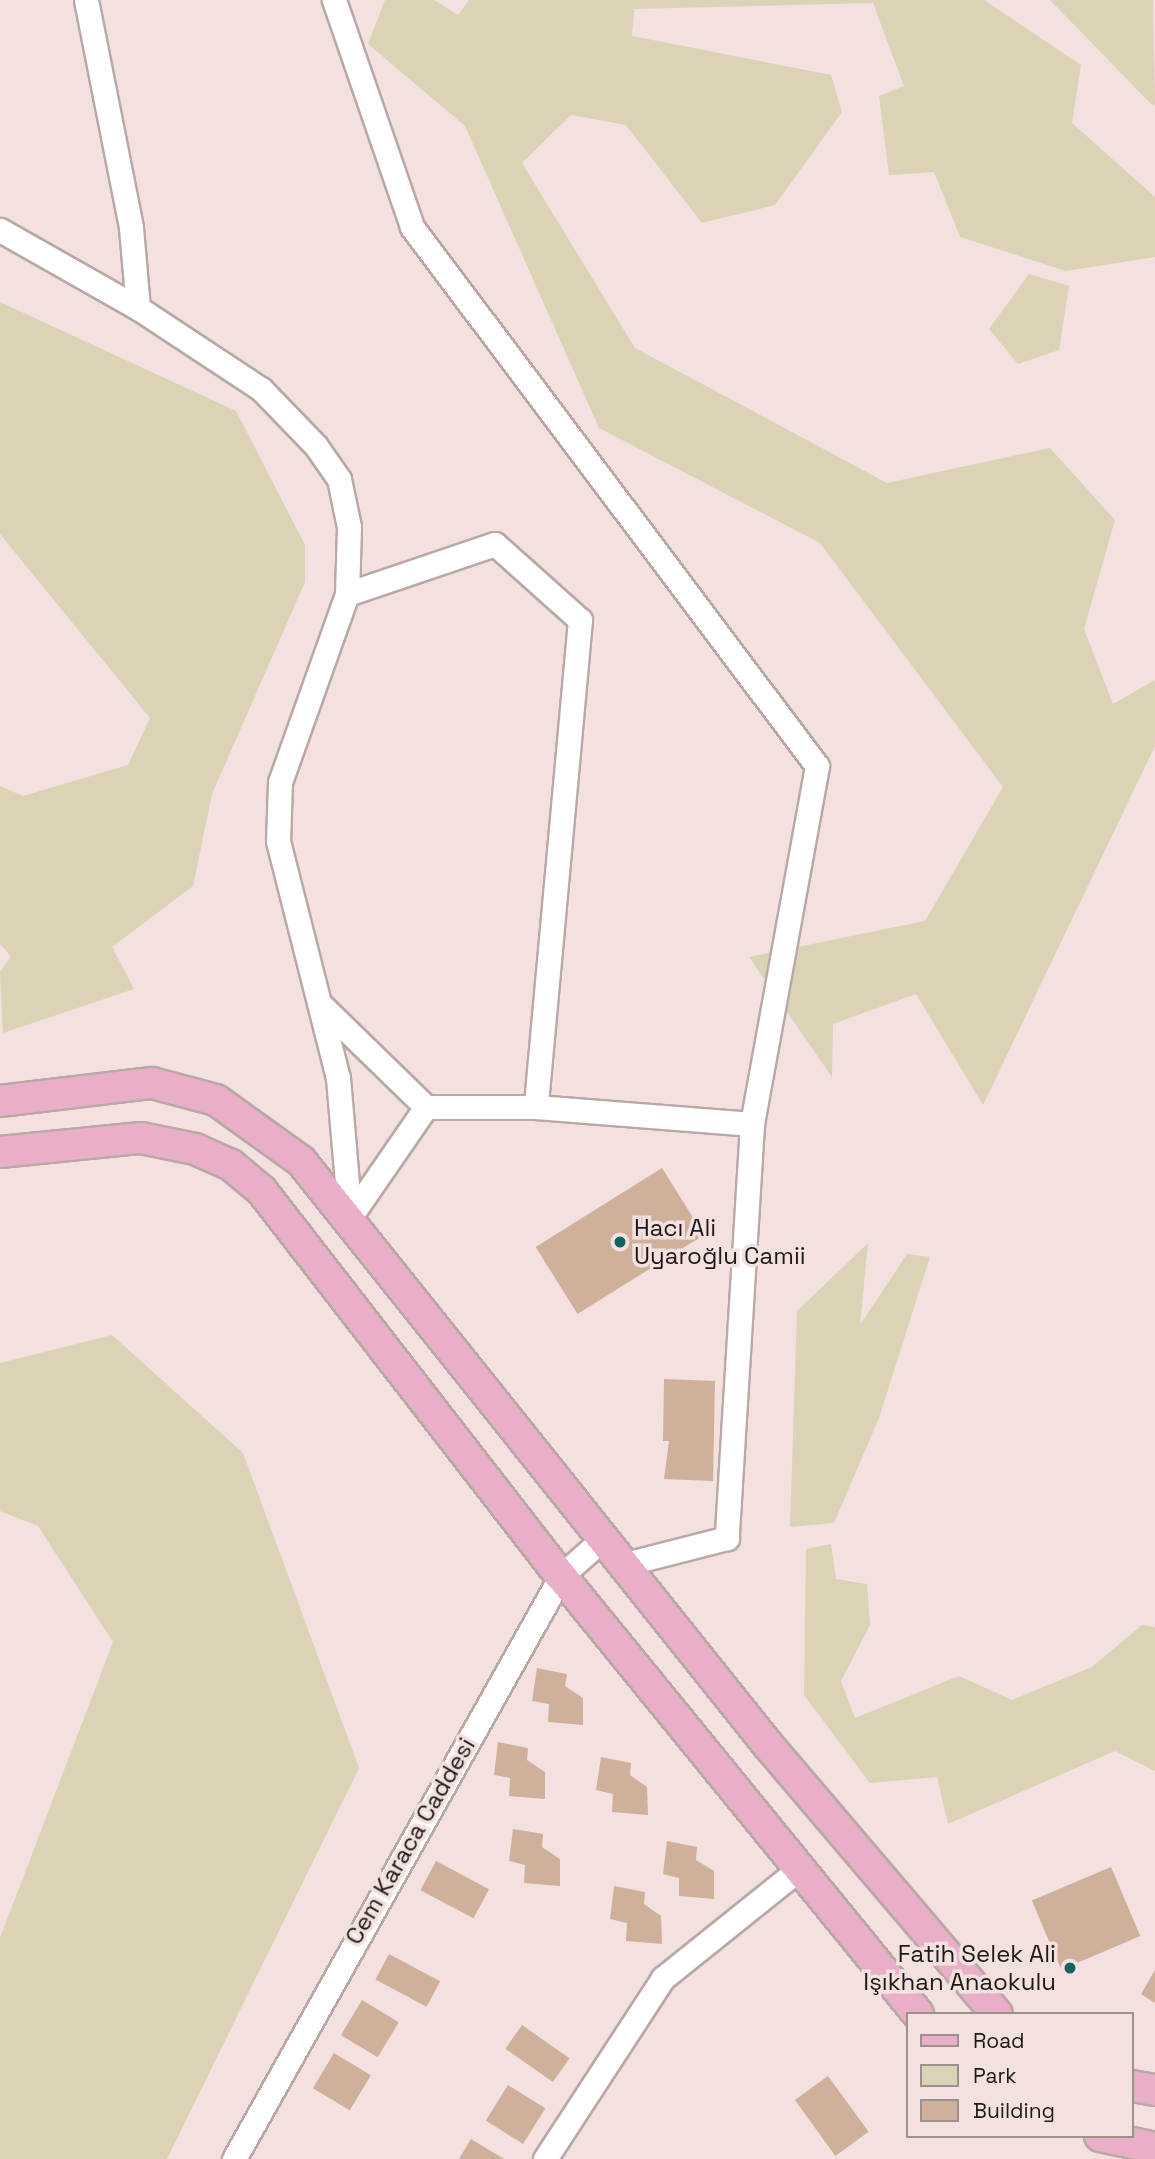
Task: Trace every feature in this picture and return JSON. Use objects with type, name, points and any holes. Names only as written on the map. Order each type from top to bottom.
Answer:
[{"type":"main road","points":[[0,1101],[141,1083],[216,1100],[301,1161],[350,1217],[768,1745],[995,2012]]},
{"type":"main road","points":[[0,1152],[141,1138],[231,1165],[288,1222],[561,1576],[916,2012]]},
{"type":"main road","points":[[1134,2086],[1155,2090]]},
{"type":"main road","points":[[1109,2138],[1155,2148]]},
{"type":"street","points":[[86,0],[131,228],[138,308]]},
{"type":"street","points":[[334,0],[412,227],[817,766],[752,1125],[727,1538],[626,1564]]},
{"type":"street","points":[[0,230],[138,308],[261,389],[316,446],[339,479],[349,527],[347,594],[280,782],[278,841],[316,1001],[338,1078],[350,1217]]},
{"type":"street","points":[[347,594],[495,544],[580,620],[536,1107]]},
{"type":"street","points":[[316,1001],[426,1107],[536,1107],[752,1125]]},
{"type":"street","points":[[350,1217],[426,1107]]},
{"type":"street","name":"Cem Karaca Caddesi","points":[[234,2159],[561,1576],[605,1537]]},
{"type":"street","points":[[545,2159],[663,1978],[799,1869]]},
{"type":"green space","points":[[385,0],[434,0],[458,15],[469,0],[984,0],[1081,65],[1072,123],[1155,197],[1155,257],[1066,271],[960,237],[934,172],[889,175],[879,96],[904,86],[873,3],[634,9],[632,36],[831,75],[842,112],[775,205],[702,223],[626,125],[571,115],[522,163],[635,348],[887,483],[1050,448],[1115,520],[1084,629],[1113,704],[1155,680],[1155,746],[983,1105],[916,994],[833,1024],[832,1077],[749,957],[925,921],[1003,787],[820,543],[599,428],[465,126],[368,44]]},
{"type":"green space","points":[[1050,0],[1153,0],[1153,106]]},
{"type":"green space","points":[[1029,274],[1069,286],[1059,350],[1018,364],[989,329]]},
{"type":"green space","points":[[0,302],[236,411],[305,545],[305,582],[212,794],[193,886],[112,947],[134,989],[3,1033],[0,972],[11,956],[0,944],[0,786],[23,796],[128,765],[150,718],[0,534]]},
{"type":"green space","points":[[868,1243],[860,1325],[907,1254],[930,1257],[879,1418],[834,1523],[790,1527],[797,1311]]},
{"type":"green space","points":[[112,1335],[243,1453],[359,1768],[167,2159],[0,2159],[0,1938],[113,1642],[38,1526],[0,1511],[0,1363]]},
{"type":"green space","points":[[831,1544],[836,1579],[867,1584],[870,1625],[841,1681],[855,1718],[959,1676],[1012,1700],[1092,1667],[1142,1625],[1155,1627],[1155,1771],[1115,1751],[948,1824],[937,1777],[870,1783],[804,1695],[806,1549]]},
{"type":"building","name":"Hacı Ali Uyaroğlu Camii","points":[[662,1168],[704,1235],[578,1314],[536,1247]]},
{"type":"building","points":[[664,1379],[715,1381],[713,1481],[664,1479],[669,1441],[663,1441]]},
{"type":"building","points":[[537,1668],[567,1674],[565,1686],[583,1698],[583,1725],[548,1722],[549,1704],[532,1701]]},
{"type":"building","points":[[498,1742],[528,1748],[527,1760],[545,1772],[545,1799],[509,1796],[510,1778],[494,1775]]},
{"type":"building","points":[[601,1757],[631,1763],[630,1775],[647,1787],[648,1815],[612,1812],[613,1794],[596,1790]]},
{"type":"building","points":[[513,1829],[543,1834],[542,1847],[560,1859],[560,1886],[524,1883],[525,1865],[509,1861]]},
{"type":"building","points":[[667,1841],[697,1847],[696,1860],[714,1871],[714,1899],[679,1896],[679,1878],[663,1874]]},
{"type":"building","points":[[436,1861],[489,1889],[473,1918],[421,1890]]},
{"type":"building","points":[[1111,1867],[1140,1936],[1061,1970],[1032,1901]]},
{"type":"building","points":[[614,1886],[645,1892],[644,1904],[661,1916],[662,1944],[626,1941],[627,1923],[610,1919]]},
{"type":"building","points":[[389,1954],[440,1981],[427,2007],[375,1980]]},
{"type":"building","points":[[1155,1970],[1155,2003],[1141,1994]]},
{"type":"building","points":[[362,2000],[399,2022],[378,2057],[341,2035]]},
{"type":"building","points":[[522,2025],[570,2058],[553,2082],[505,2049]]},
{"type":"building","points":[[334,2053],[371,2075],[350,2110],[313,2088]]},
{"type":"building","points":[[828,2076],[869,2132],[835,2156],[795,2100]]},
{"type":"building","points":[[508,2085],[545,2108],[523,2144],[486,2121]]},
{"type":"building","points":[[471,2139],[504,2159],[459,2159]]},
{"type":"place","name":"Hacı Ali Uyaroğlu Camii","points":[[620,1242]]},
{"type":"place","name":"Fatih Selek Ali Işıkhan Anaokulu","points":[[1070,1968]]}]
